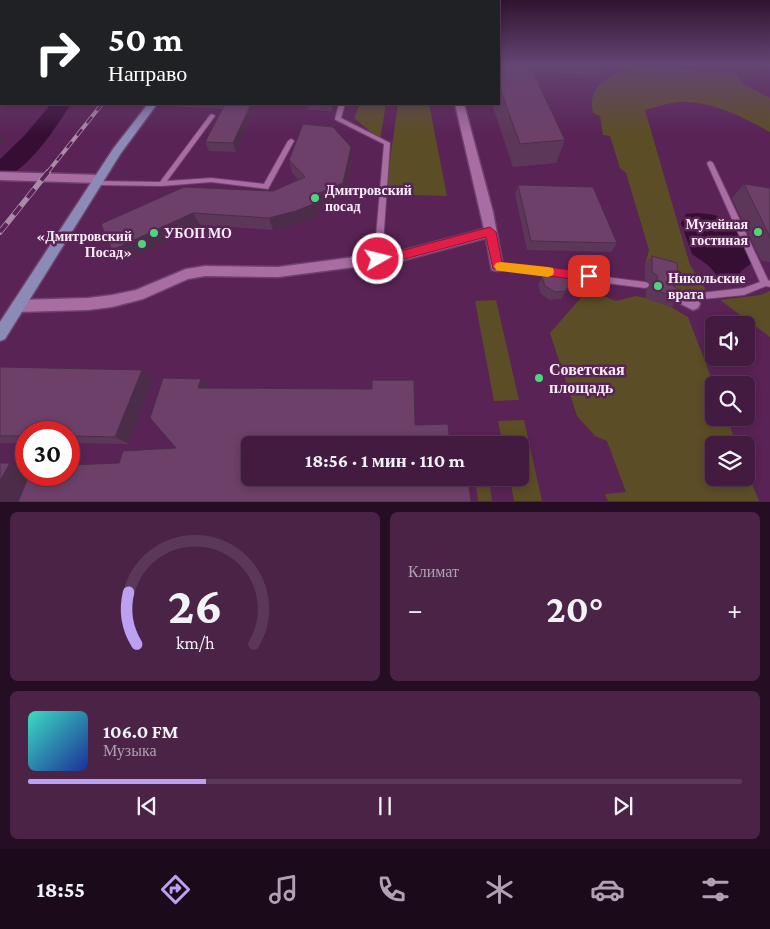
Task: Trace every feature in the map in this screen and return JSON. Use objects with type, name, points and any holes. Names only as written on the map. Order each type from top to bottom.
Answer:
[{"type":"main road","points":[[0,334],[98,181],[151,105]]},
{"type":"street","points":[[459,105],[497,266]]},
{"type":"street","points":[[0,176],[98,181]]},
{"type":"street","points":[[18,306],[88,304],[112,301],[138,295],[186,274],[205,271],[278,272],[401,256],[490,232]]},
{"type":"lane","points":[[342,105],[338,120],[387,143],[378,259]]},
{"type":"lane","points":[[162,184],[212,116]]},
{"type":"lane","points":[[98,181],[162,184],[211,180],[266,187],[291,141]]},
{"type":"lane","points":[[684,299],[745,292],[767,284],[710,163]]},
{"type":"lane","points":[[497,266],[645,285]]},
{"type":"shaded area","points":[[750,87],[770,98],[770,132],[738,116],[703,104],[679,102],[645,110],[690,265],[705,288],[703,294],[684,293],[670,287],[669,272],[645,265],[649,250],[626,173],[620,168],[610,136],[603,135],[600,116],[593,113],[592,98],[597,88]]},
{"type":"shaded area","points":[[360,105],[386,105],[380,140],[354,118]]},
{"type":"shaded area","points":[[398,105],[429,105],[447,196],[385,194]]},
{"type":"shaded area","points":[[698,213],[722,217],[729,221],[739,233],[752,263],[741,271],[738,276],[740,283],[734,286],[724,284],[709,266],[692,254],[681,223],[686,214]]},
{"type":"shaded area","points":[[591,291],[616,301],[636,296],[646,298],[671,307],[688,317],[705,366],[707,366],[711,376],[705,376],[705,426],[730,426],[734,436],[705,436],[705,486],[753,486],[759,501],[608,501],[605,494],[626,492],[607,441],[595,436],[577,416],[550,333],[585,293]]},
{"type":"shaded area","points":[[770,291],[770,337],[755,326],[755,316],[742,316],[720,300],[760,295]]},
{"type":"shaded area","points":[[496,300],[519,400],[494,401],[475,301]]},
{"type":"shaded area","points":[[524,420],[528,436],[501,436],[498,421]]},
{"type":"shaded area","points":[[529,442],[542,501],[514,501],[511,486],[529,486]]},
{"type":"shaded area","points":[[476,486],[490,486],[492,501],[478,501]]},
{"type":"building","points":[[500,87],[540,87],[565,140],[520,144]]},
{"type":"building","points":[[224,105],[251,105],[233,143],[205,142]]},
{"type":"building","points":[[303,124],[333,127],[351,147],[343,183],[317,194],[313,204],[296,211],[269,218],[193,213],[112,250],[101,224],[184,187],[273,191],[305,177],[289,160]]},
{"type":"building","points":[[744,184],[770,188],[770,237]]},
{"type":"building","points":[[518,185],[593,187],[617,243],[531,241]]},
{"type":"building","points":[[652,256],[677,263],[678,279],[673,281],[672,285],[679,290],[680,299],[653,289],[653,282],[657,280],[658,276],[652,272]]},
{"type":"building","points":[[547,270],[557,270],[567,276],[570,284],[566,291],[555,292],[545,286],[542,277]]},
{"type":"building","points":[[0,368],[142,370],[115,437],[80,436],[80,421],[15,421],[15,436],[0,436]]},
{"type":"building","points":[[163,378],[201,379],[198,388],[372,389],[372,380],[414,380],[415,425],[448,424],[449,436],[241,436],[241,486],[469,486],[471,502],[18,502],[25,486],[80,486],[80,465],[119,463],[123,451],[176,448],[150,418]]},
{"type":"building","points":[[0,463],[10,463],[0,481]]},
{"type":"waterway","points":[[0,171],[34,140],[60,105]]},
{"type":"railway","points":[[47,173],[101,105]]},
{"type":"railway","points":[[0,232],[48,172]]},
{"type":"slow traffic","points":[[500,266],[548,272]]},
{"type":"place","name":"Дмитровский посад","points":[[315,198]]},
{"type":"place","name":"Музейная гостиная","points":[[758,232]]},
{"type":"place","name":"УБОП МО","points":[[154,233]]},
{"type":"place","name":"«Дмитровский Посад»","points":[[142,244]]},
{"type":"place","name":"Никольские врата","points":[[658,286]]},
{"type":"place","name":"Советская площадь","points":[[539,378]]},
{"type":"route","points":[[378,259],[401,256],[490,232],[497,266],[589,276]]}]
